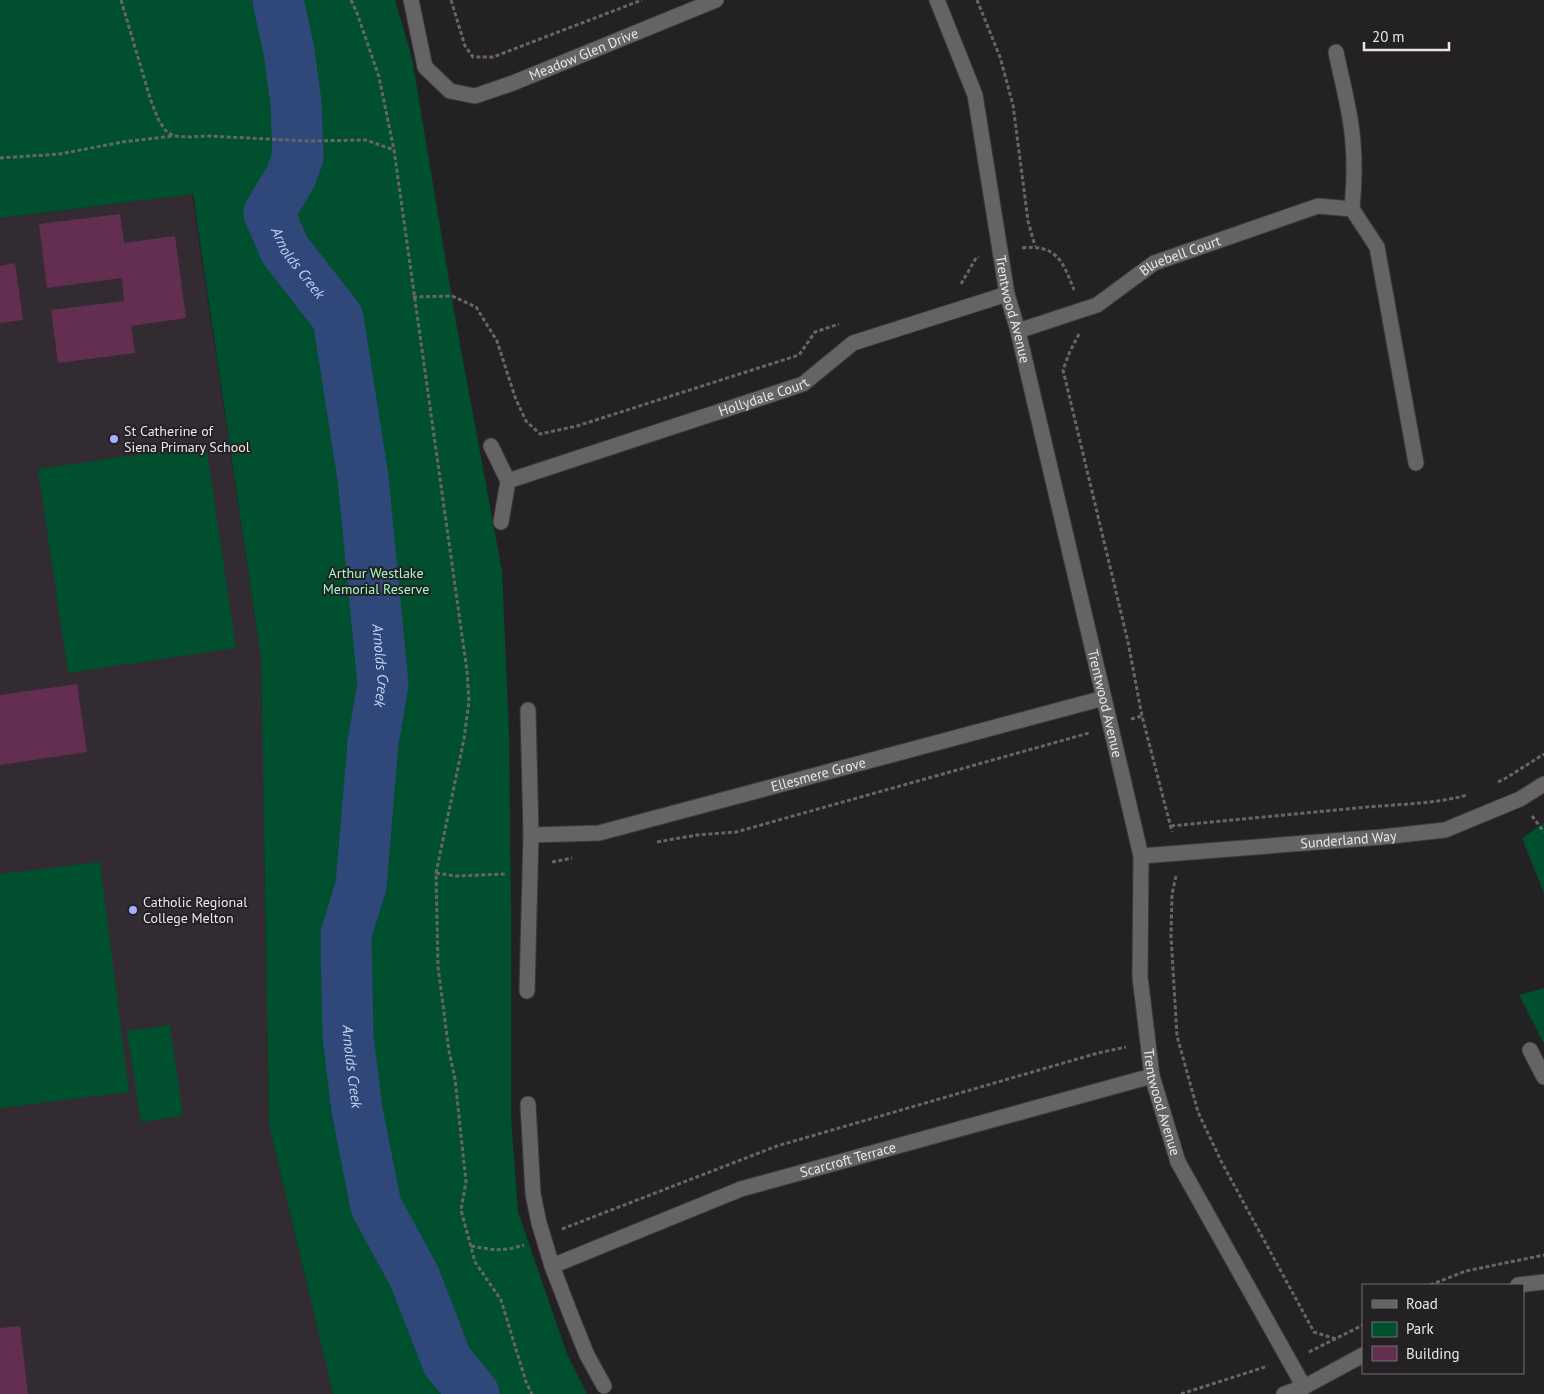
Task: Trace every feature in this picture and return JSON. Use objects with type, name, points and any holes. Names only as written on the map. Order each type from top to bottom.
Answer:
[{"type":"street","name":"Meadow Glen Drive","points":[[411,0],[425,67],[450,91],[475,96],[513,83],[716,0]]},
{"type":"street","name":"Trentwood Avenue","points":[[937,0],[975,94],[1007,294],[1018,331],[1141,856],[1140,977],[1152,1076],[1178,1162],[1304,1387]]},
{"type":"street","points":[[1336,52],[1353,143],[1355,180],[1352,209],[1377,247],[1416,463]]},
{"type":"street","name":"Bluebell Court","points":[[1018,331],[1097,304],[1154,263],[1318,206],[1352,209]]},
{"type":"street","name":"Hollydale Court","points":[[508,481],[803,384],[853,342],[1007,294]]},
{"type":"street","points":[[491,446],[508,481],[501,522]]},
{"type":"street","name":"Ellesmere Grove","points":[[532,835],[598,833],[1104,698]]},
{"type":"street","points":[[527,991],[532,835],[528,710]]},
{"type":"street","name":"Sunderland Way","points":[[1141,856],[1382,837],[1445,830],[1520,800],[1544,784]]},
{"type":"street","points":[[1530,1050],[1544,1077]]},
{"type":"street","name":"Scarcroft Terrace","points":[[552,1266],[741,1188],[1152,1076]]},
{"type":"street","points":[[528,1104],[534,1194],[543,1236],[552,1266],[587,1355],[604,1386]]},
{"type":"street","points":[[1524,1284],[1544,1282]]},
{"type":"street","points":[[1284,1394],[1304,1387],[1362,1356]]},
{"type":"path","points":[[121,0],[158,119],[165,130],[174,136]]},
{"type":"path","points":[[351,0],[379,77],[394,150],[413,297],[467,671],[468,701],[464,739],[436,873],[438,968],[449,1051],[455,1079],[466,1182],[461,1210],[475,1262],[501,1300],[526,1382],[532,1394]]},
{"type":"path","points":[[451,0],[465,46],[473,57],[493,57],[642,0]]},
{"type":"path","points":[[977,0],[1000,58],[1013,105],[1028,221],[1035,246]]},
{"type":"path","points":[[0,158],[60,154],[122,142],[174,136],[309,141],[366,140],[394,150]]},
{"type":"path","points":[[954,287],[963,284],[976,258],[990,253],[1035,246],[1052,252],[1064,264],[1082,310],[1080,332],[1070,350],[1063,370],[1128,642],[1142,716],[1171,826],[1176,875],[1172,894],[1171,936],[1177,1036],[1198,1112],[1221,1161],[1314,1332],[1336,1339]]},
{"type":"path","points":[[413,297],[452,296],[476,307],[497,341],[515,397],[526,421],[540,434],[577,426],[799,355],[815,332],[843,323]]},
{"type":"path","points":[[652,843],[697,835],[736,832],[1082,735],[1142,716]]},
{"type":"path","points":[[1490,786],[1544,754]]},
{"type":"path","points":[[1171,826],[1410,804],[1446,800],[1473,793]]},
{"type":"path","points":[[436,873],[456,876],[502,875],[530,871],[548,862],[573,858]]},
{"type":"path","points":[[471,1246],[507,1250],[778,1146],[1098,1053],[1148,1042]]},
{"type":"path","points":[[1433,1284],[1466,1271],[1544,1255]]},
{"type":"shaded area","name":"Catholic Regional College Melton","points":[[192,194],[261,659],[269,1125],[333,1394],[0,1394],[0,218]]},
{"type":"green space","name":"Arthur Westlake Memorial Reserve","points":[[0,0],[395,0],[412,58],[457,328],[502,571],[509,732],[511,1118],[518,1212],[567,1354],[587,1394],[333,1394],[269,1125],[261,659],[193,194],[0,218]]},
{"type":"green space","points":[[206,445],[236,648],[68,673],[38,469]]},
{"type":"green space","points":[[1544,823],[1544,893],[1522,838]]},
{"type":"green space","points":[[100,862],[129,1092],[0,1108],[0,874]]},
{"type":"green space","points":[[1544,988],[1544,1044],[1519,995]]},
{"type":"green space","points":[[170,1025],[183,1116],[141,1122],[127,1031]]},
{"type":"building","points":[[120,214],[124,243],[175,236],[186,318],[131,326],[135,353],[58,363],[51,310],[124,301],[122,278],[47,288],[39,224]]},
{"type":"building","points":[[15,263],[23,320],[0,323],[0,266]]},
{"type":"building","points":[[77,684],[87,752],[0,765],[0,695]]},
{"type":"building","points":[[20,1326],[28,1394],[0,1394],[0,1328]]},
{"type":"waterway","name":"Arnolds Creek","points":[[278,0],[289,51],[296,103],[298,157],[291,176],[269,213],[285,250],[338,318],[363,478],[383,684],[373,743],[361,886],[346,934],[348,1037],[357,1110],[376,1206],[415,1278],[447,1361],[474,1394]]},
{"type":"place","name":"St Catherine of Siena Primary School","points":[[114,439]]},
{"type":"place","name":"Catholic Regional College Melton","points":[[133,910]]}]
